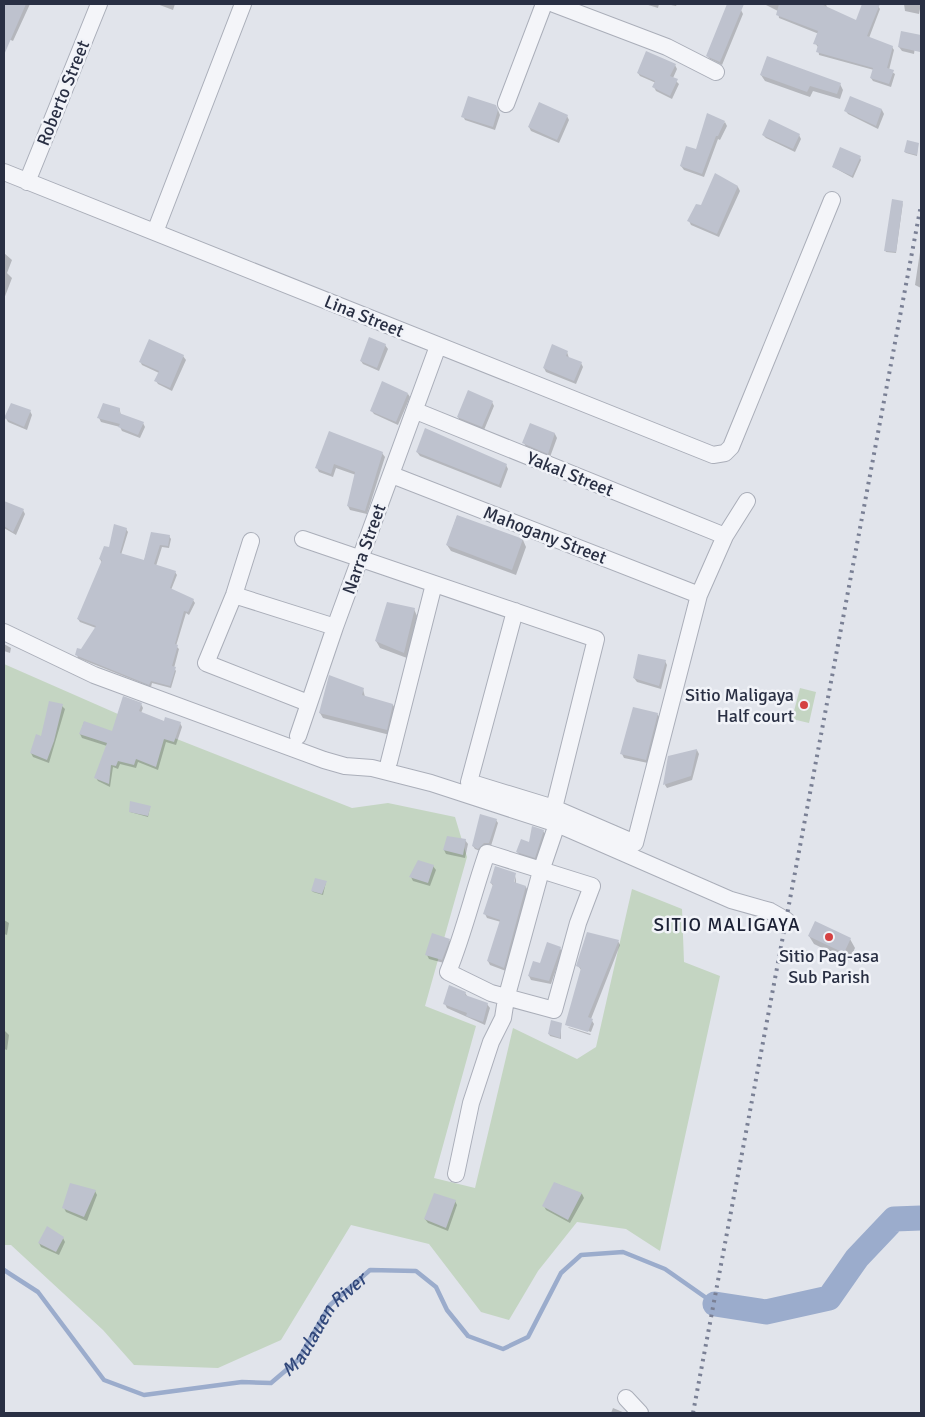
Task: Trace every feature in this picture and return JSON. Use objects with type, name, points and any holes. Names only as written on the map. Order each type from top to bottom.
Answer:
[{"type":"street","name":"Roberto Street","points":[[27,182],[98,4]]},
{"type":"street","points":[[155,232],[243,4]]},
{"type":"street","points":[[506,104],[544,4]]},
{"type":"street","points":[[554,4],[666,47],[716,72]]},
{"type":"street","name":"Lina Street","points":[[4,172],[713,455],[724,453],[731,447],[832,200]]},
{"type":"street","name":"Narra Street","points":[[298,736],[335,627],[416,412],[438,346]]},
{"type":"street","name":"Yakal Street","points":[[416,412],[725,536]]},
{"type":"street","name":"Mahogany Street","points":[[392,474],[699,595]]},
{"type":"street","points":[[515,611],[469,782],[556,816],[634,843],[699,595],[725,536],[747,500]]},
{"type":"street","points":[[303,539],[596,639],[556,816],[506,998],[503,1018],[491,1042],[471,1103],[456,1174]]},
{"type":"street","points":[[251,541],[234,594],[206,663],[308,703]]},
{"type":"street","points":[[389,762],[434,584]]},
{"type":"street","points":[[234,594],[335,627]]},
{"type":"street","points":[[4,632],[110,681],[329,762],[372,768],[556,816],[731,900],[770,911],[786,920]]},
{"type":"street","points":[[487,853],[541,871],[592,886],[578,923],[554,1010],[506,998],[476,987],[448,972],[461,940],[469,904],[487,853]]},
{"type":"street","points":[[626,1398],[640,1413]]},
{"type":"green space","points":[[4,664],[159,732],[352,808],[388,803],[455,817],[467,857],[425,1006],[476,1026],[434,1178],[475,1188],[513,1028],[577,1059],[596,1047],[632,889],[682,909],[684,962],[720,976],[660,1251],[626,1229],[577,1222],[538,1271],[509,1320],[481,1312],[429,1244],[351,1225],[281,1340],[218,1368],[134,1365],[103,1330],[11,1245],[4,1245]]},
{"type":"green space","name":"Sitio Maligaya Half court","points":[[800,688],[816,692],[809,723],[792,719]]},
{"type":"building","points":[[4,4],[26,4],[4,55]]},
{"type":"building","points":[[727,4],[744,4],[720,62],[706,56]]},
{"type":"building","points":[[779,4],[821,4],[856,20],[862,4],[880,4],[867,36],[893,46],[887,68],[894,70],[889,84],[870,78],[873,68],[816,52],[818,45],[813,44],[818,31],[776,15]]},
{"type":"building","points":[[901,31],[921,35],[920,52],[898,47]]},
{"type":"building","points":[[646,51],[676,64],[670,76],[678,79],[670,96],[652,87],[655,81],[637,73]]},
{"type":"building","points":[[767,56],[841,83],[837,94],[810,86],[807,92],[760,75]]},
{"type":"building","points":[[468,96],[496,105],[498,110],[493,127],[461,117]]},
{"type":"building","points":[[850,96],[882,109],[876,126],[844,111]]},
{"type":"building","points":[[539,102],[568,115],[557,140],[528,127]]},
{"type":"building","points":[[707,113],[725,121],[718,136],[716,136],[702,174],[680,166],[686,146],[696,149]]},
{"type":"building","points":[[769,119],[800,134],[793,149],[762,135]]},
{"type":"building","points":[[907,140],[919,143],[917,155],[904,152]]},
{"type":"building","points":[[840,147],[861,156],[852,176],[832,167]]},
{"type":"building","points":[[715,173],[738,186],[717,234],[687,221],[696,204],[701,205]]},
{"type":"building","points":[[892,199],[903,201],[896,252],[884,251]]},
{"type":"building","points":[[369,337],[386,344],[377,368],[360,361]]},
{"type":"building","points":[[149,339],[184,355],[170,388],[154,381],[159,371],[139,362]]},
{"type":"building","points":[[552,344],[568,351],[566,356],[582,362],[574,381],[543,368]]},
{"type":"building","points":[[382,381],[408,393],[396,422],[370,411]]},
{"type":"building","points":[[468,390],[493,401],[482,427],[457,417]]},
{"type":"building","points":[[11,403],[31,410],[24,427],[4,418]]},
{"type":"building","points":[[103,403],[120,408],[119,413],[144,422],[138,435],[118,427],[120,424],[97,418]]},
{"type":"building","points":[[530,423],[555,433],[548,454],[522,443]]},
{"type":"building","points":[[425,428],[507,464],[499,485],[416,452]]},
{"type":"building","points":[[329,431],[383,452],[365,511],[347,506],[355,472],[334,464],[331,474],[315,468]]},
{"type":"building","points":[[4,501],[24,509],[13,532],[4,526]]},
{"type":"building","points":[[457,515],[523,539],[512,570],[446,545]]},
{"type":"building","points":[[114,524],[127,528],[120,553],[144,560],[151,532],[170,535],[168,546],[160,545],[154,564],[176,571],[170,588],[194,599],[188,612],[184,611],[175,644],[178,645],[172,666],[176,667],[170,686],[151,681],[149,685],[75,655],[77,648],[81,649],[96,626],[77,619],[102,560],[99,559],[104,546],[109,547]]},
{"type":"building","points":[[387,602],[415,608],[404,653],[375,641]]},
{"type":"building","points":[[638,654],[666,660],[659,686],[633,678]]},
{"type":"building","points":[[329,675],[364,688],[362,695],[393,704],[387,730],[319,713]]},
{"type":"building","points":[[123,696],[142,703],[139,711],[164,721],[165,717],[181,722],[174,742],[164,739],[156,767],[136,759],[134,765],[118,761],[116,766],[111,765],[109,784],[94,778],[107,743],[79,734],[84,721],[112,731]]},
{"type":"building","points":[[49,701],[63,704],[54,741],[47,760],[30,753],[36,734],[41,736]]},
{"type":"building","points":[[633,707],[658,713],[646,760],[620,754]]},
{"type":"building","points":[[697,749],[691,776],[663,785],[668,756]]},
{"type":"building","points":[[130,801],[151,806],[148,816],[129,812]]},
{"type":"building","points":[[480,814],[497,819],[489,843],[484,843],[478,849],[472,846]]},
{"type":"building","points":[[532,826],[544,830],[535,858],[516,852],[521,839],[529,842]]},
{"type":"building","points":[[447,836],[466,839],[463,855],[443,850]]},
{"type":"building","points":[[418,860],[434,865],[428,883],[409,877]]},
{"type":"building","points":[[495,866],[516,873],[514,882],[526,886],[504,968],[487,961],[500,920],[483,914],[493,884],[490,883]]},
{"type":"building","points":[[315,878],[327,881],[322,894],[311,891]]},
{"type":"building","name":"Sitio Pag-asa Sub Parish","points":[[815,921],[851,938],[844,953],[808,936]]},
{"type":"building","points":[[587,932],[619,940],[588,1017],[593,1019],[588,1032],[565,1025],[581,968],[576,966]]},
{"type":"building","points":[[432,933],[450,939],[442,960],[425,955]]},
{"type":"building","points":[[547,942],[561,947],[549,981],[528,976],[533,961],[540,963]]},
{"type":"building","points":[[449,985],[466,992],[465,995],[488,1003],[483,1022],[466,1016],[467,1013],[443,1004]]},
{"type":"building","points":[[551,1020],[562,1023],[560,1038],[548,1034]]},
{"type":"building","points":[[554,1182],[582,1193],[568,1220],[542,1206]]},
{"type":"building","points":[[70,1183],[96,1190],[84,1217],[62,1208]]},
{"type":"building","points":[[434,1193],[456,1200],[446,1228],[424,1219]]},
{"type":"building","points":[[47,1226],[64,1237],[56,1252],[38,1243]]},
{"type":"waterway","name":"Maulauen River","points":[[715,1304],[766,1312],[829,1298],[857,1258],[894,1219],[921,1218]]},
{"type":"waterway","name":"Maulauen River","points":[[4,1270],[38,1292],[104,1380],[144,1395],[242,1382],[271,1383],[298,1360],[330,1305],[370,1270],[416,1271],[436,1287],[447,1310],[468,1336],[503,1349],[528,1337],[561,1273],[581,1255],[623,1252],[665,1269],[715,1304]]},
{"type":"railway","points":[[693,1413],[921,205]]},
{"type":"place","name":"Sitio Maligaya Half court","points":[[804,705]]},
{"type":"place","name":"Sitio Pag-asa Sub Parish","points":[[829,937]]},
{"type":"district","name":"SITIO MALIGAYA","points":[[727,924]]}]
